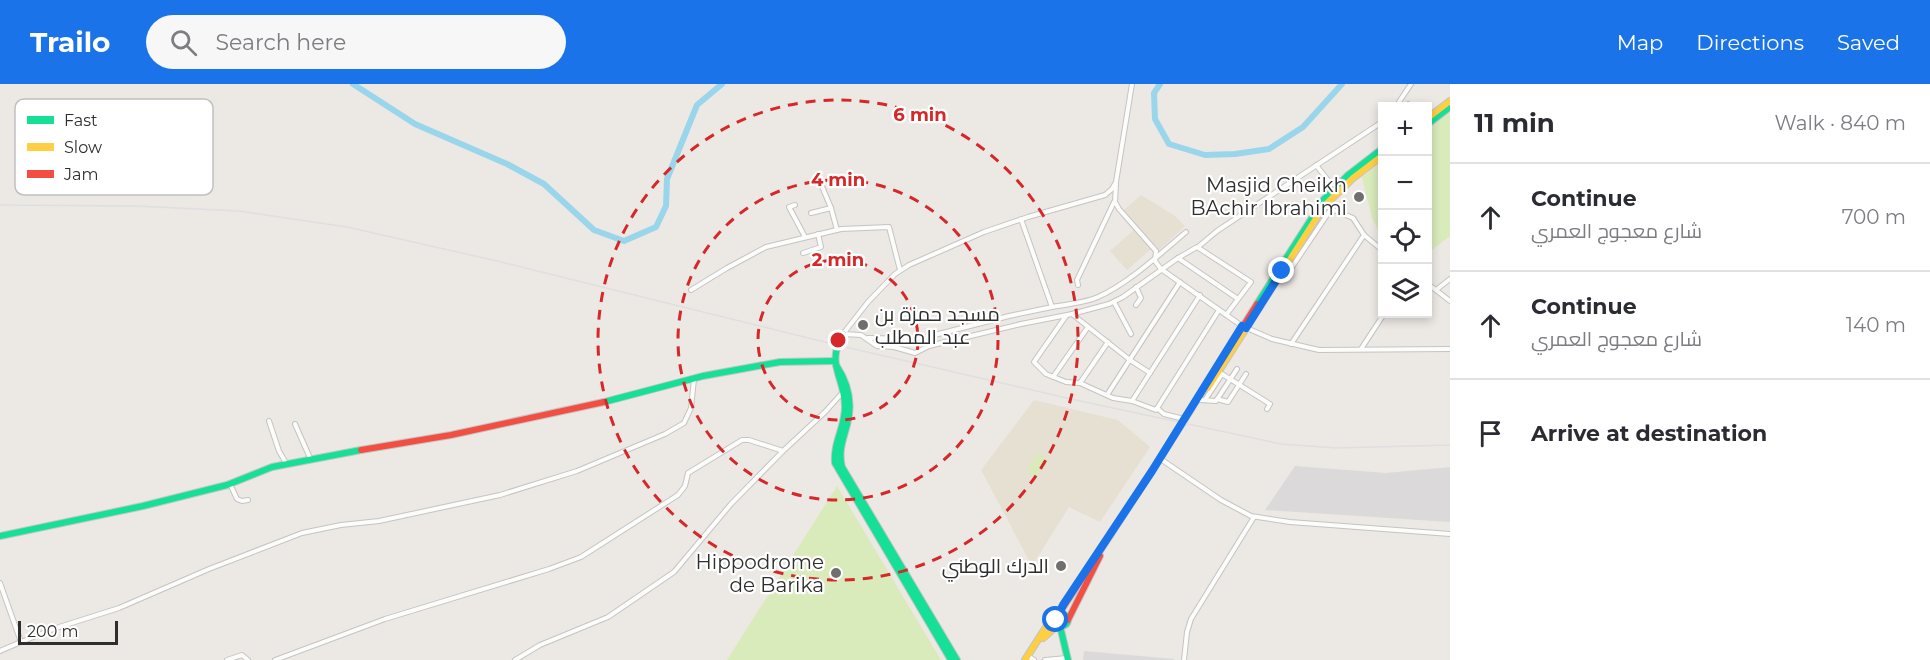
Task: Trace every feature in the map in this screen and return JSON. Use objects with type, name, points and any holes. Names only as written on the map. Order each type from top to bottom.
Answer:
[{"type":"street","points":[[1078,285],[1077,280],[1115,202],[1116,182],[1132,84]]},
{"type":"street","points":[[1399,102],[1411,84]]},
{"type":"street","points":[[1432,114],[1450,101]]},
{"type":"street","points":[[1432,121],[1450,107]]},
{"type":"street","points":[[843,334],[861,335],[877,346],[894,347],[915,353],[929,346],[1070,315],[1114,302],[1197,247],[1216,231],[1378,125]]},
{"type":"street","points":[[1203,400],[1307,223],[1334,188],[1351,172],[1378,153]]},
{"type":"street","points":[[1045,660],[1068,659],[1061,622],[1063,605],[1244,327],[1328,207],[1353,178],[1378,160]]},
{"type":"street","points":[[1316,165],[1334,188]]},
{"type":"street","points":[[957,660],[842,467],[840,447],[850,407],[835,362],[836,346],[868,302],[900,270],[939,251],[1021,219],[1105,195],[1116,182]]},
{"type":"street","points":[[821,184],[837,230]]},
{"type":"street","points":[[1115,202],[1156,251],[1156,259],[1161,269],[1244,327],[1272,339],[1319,350],[1450,349]]},
{"type":"street","points":[[795,205],[789,207],[805,237]]},
{"type":"street","points":[[1328,207],[1353,218],[1364,235],[1378,246]]},
{"type":"street","points":[[811,213],[831,208]]},
{"type":"street","points":[[1021,219],[1052,307]]},
{"type":"street","points":[[691,290],[766,247],[837,230],[889,227],[900,270]]},
{"type":"street","points":[[866,338],[919,339],[1009,316],[1096,298],[1156,259],[1186,231]]},
{"type":"street","points":[[803,253],[821,247],[818,234]]},
{"type":"street","points":[[1291,344],[1364,235]]},
{"type":"street","points":[[1197,247],[1251,282],[1226,315]]},
{"type":"street","points":[[1178,258],[1238,299]]},
{"type":"street","points":[[1436,290],[1450,279]]},
{"type":"street","points":[[1107,395],[1180,282]]},
{"type":"street","points":[[1136,287],[1141,298],[1136,305]]},
{"type":"street","points":[[1432,287],[1450,301]]},
{"type":"street","points":[[1132,401],[1200,295]]},
{"type":"street","points":[[1114,302],[1131,334]]},
{"type":"street","points":[[1157,408],[1219,310]]},
{"type":"street","points":[[1070,315],[1034,362],[1046,374],[1066,382],[1080,383],[1107,395],[1156,410],[1157,408],[1164,414],[1184,419]]},
{"type":"street","points":[[1070,315],[1150,373]]},
{"type":"street","points":[[1361,350],[1381,318]]},
{"type":"street","points":[[1053,377],[1088,327]]},
{"type":"street","points":[[1080,383],[1108,342]]},
{"type":"street","points":[[0,536],[143,506],[230,484],[273,467],[310,458],[451,435],[615,400],[694,379],[780,362],[835,362]]},
{"type":"street","points":[[1217,399],[1237,369]]},
{"type":"street","points":[[1029,659],[1048,632],[1061,622],[1162,460],[1222,374],[1270,404],[1267,409]]},
{"type":"street","points":[[1203,400],[1216,401],[1217,399],[1228,402],[1246,374]]},
{"type":"street","points":[[0,651],[56,628],[119,608],[209,569],[302,533],[334,526],[380,521],[500,495],[577,471],[665,434],[684,423],[691,408],[694,379]]},
{"type":"street","points":[[515,660],[540,645],[608,617],[674,572],[712,525],[845,391]]},
{"type":"street","points":[[845,391],[844,415],[834,450],[837,467],[951,660]]},
{"type":"street","points":[[269,421],[286,464]]},
{"type":"street","points":[[296,424],[310,458]]},
{"type":"street","points":[[275,660],[385,619],[581,557],[678,495],[685,486],[688,473],[742,440],[749,440],[783,451]]},
{"type":"street","points":[[1162,460],[1221,500],[1254,517],[1290,522],[1450,534]]},
{"type":"street","points":[[230,484],[237,499],[248,500]]},
{"type":"street","points":[[1184,660],[1191,619],[1254,517]]},
{"type":"street","points":[[0,583],[21,642]]},
{"type":"street","points":[[1029,659],[1048,624],[1061,622]]},
{"type":"street","points":[[228,660],[242,656],[248,660]]},
{"type":"shaded area","points":[[1141,195],[1175,216],[1185,226],[1159,250],[1124,210]]},
{"type":"shaded area","points":[[1134,230],[1151,249],[1127,270],[1110,251]]},
{"type":"shaded area","points":[[1034,400],[1118,420],[1150,447],[1100,522],[1069,507],[1032,566],[981,470]]},
{"type":"shaded area","points":[[1295,466],[1386,473],[1450,467],[1450,522],[1265,510]]},
{"type":"shaded area","points":[[1084,651],[1174,659],[1174,660],[1083,660]]},
{"type":"green space","points":[[1450,112],[1450,236],[1432,250],[1432,156],[1432,126]]},
{"type":"green space","points":[[1378,165],[1378,229],[1372,218],[1362,177]]},
{"type":"green space","points":[[1038,453],[1048,460],[1036,478],[1026,471]]},
{"type":"green space","name":"Hippodrome de Barika","points":[[837,486],[941,660],[727,660]]},
{"type":"waterway","points":[[353,84],[415,124],[507,164],[544,184],[594,230],[624,241],[656,227],[666,206],[667,179],[697,105],[722,84]]},
{"type":"waterway","points":[[1160,84],[1154,93],[1155,119],[1169,144],[1205,155],[1235,154],[1269,149],[1303,127],[1342,84]]},
{"type":"railway","points":[[0,205],[135,206],[239,211],[347,227],[497,261],[841,346],[1281,444],[1336,448],[1450,445]]},
{"type":"traffic: fast","points":[[1432,121],[1450,107]]},
{"type":"traffic: fast","points":[[1257,304],[1324,199],[1347,176],[1378,152]]},
{"type":"traffic: fast","points":[[843,334],[838,345],[836,363],[845,407],[835,463],[951,660]]},
{"type":"traffic: fast","points":[[604,402],[703,376],[780,362],[835,361]]},
{"type":"traffic: fast","points":[[836,365],[844,379],[849,402],[849,417],[841,451],[842,467],[957,660]]},
{"type":"traffic: fast","points":[[0,536],[143,506],[227,485],[272,467],[361,450]]},
{"type":"traffic: fast","points":[[1064,614],[1068,620],[1064,626],[1060,626],[1056,618],[1064,614]]},
{"type":"traffic: fast","points":[[1060,626],[1068,660]]},
{"type":"traffic: slow","points":[[1432,115],[1450,101]]},
{"type":"traffic: slow","points":[[1208,388],[1324,206],[1353,178],[1378,159]]},
{"type":"traffic: slow","points":[[1025,660],[1048,624],[1056,620]]},
{"type":"traffic: slow","points":[[1043,638],[1058,625]]},
{"type":"traffic: jam","points":[[1058,615],[1257,304]]},
{"type":"traffic: jam","points":[[361,450],[451,435],[604,402]]},
{"type":"traffic: jam","points":[[1068,620],[1100,556]]},
{"type":"place","name":"Masjid Cheikh BAchir Ibrahimi","points":[[1359,197]]},
{"type":"place","name":"مسجد حمزة بن عبد المطلب","points":[[863,325]]},
{"type":"place","name":"الدرك الوطني","points":[[1061,566]]},
{"type":"place","name":"Hippodrome de Barika","points":[[836,573]]},
{"type":"route","points":[[1056,620],[1063,605],[1152,471],[1242,326],[1246,328],[1282,271]]}]
